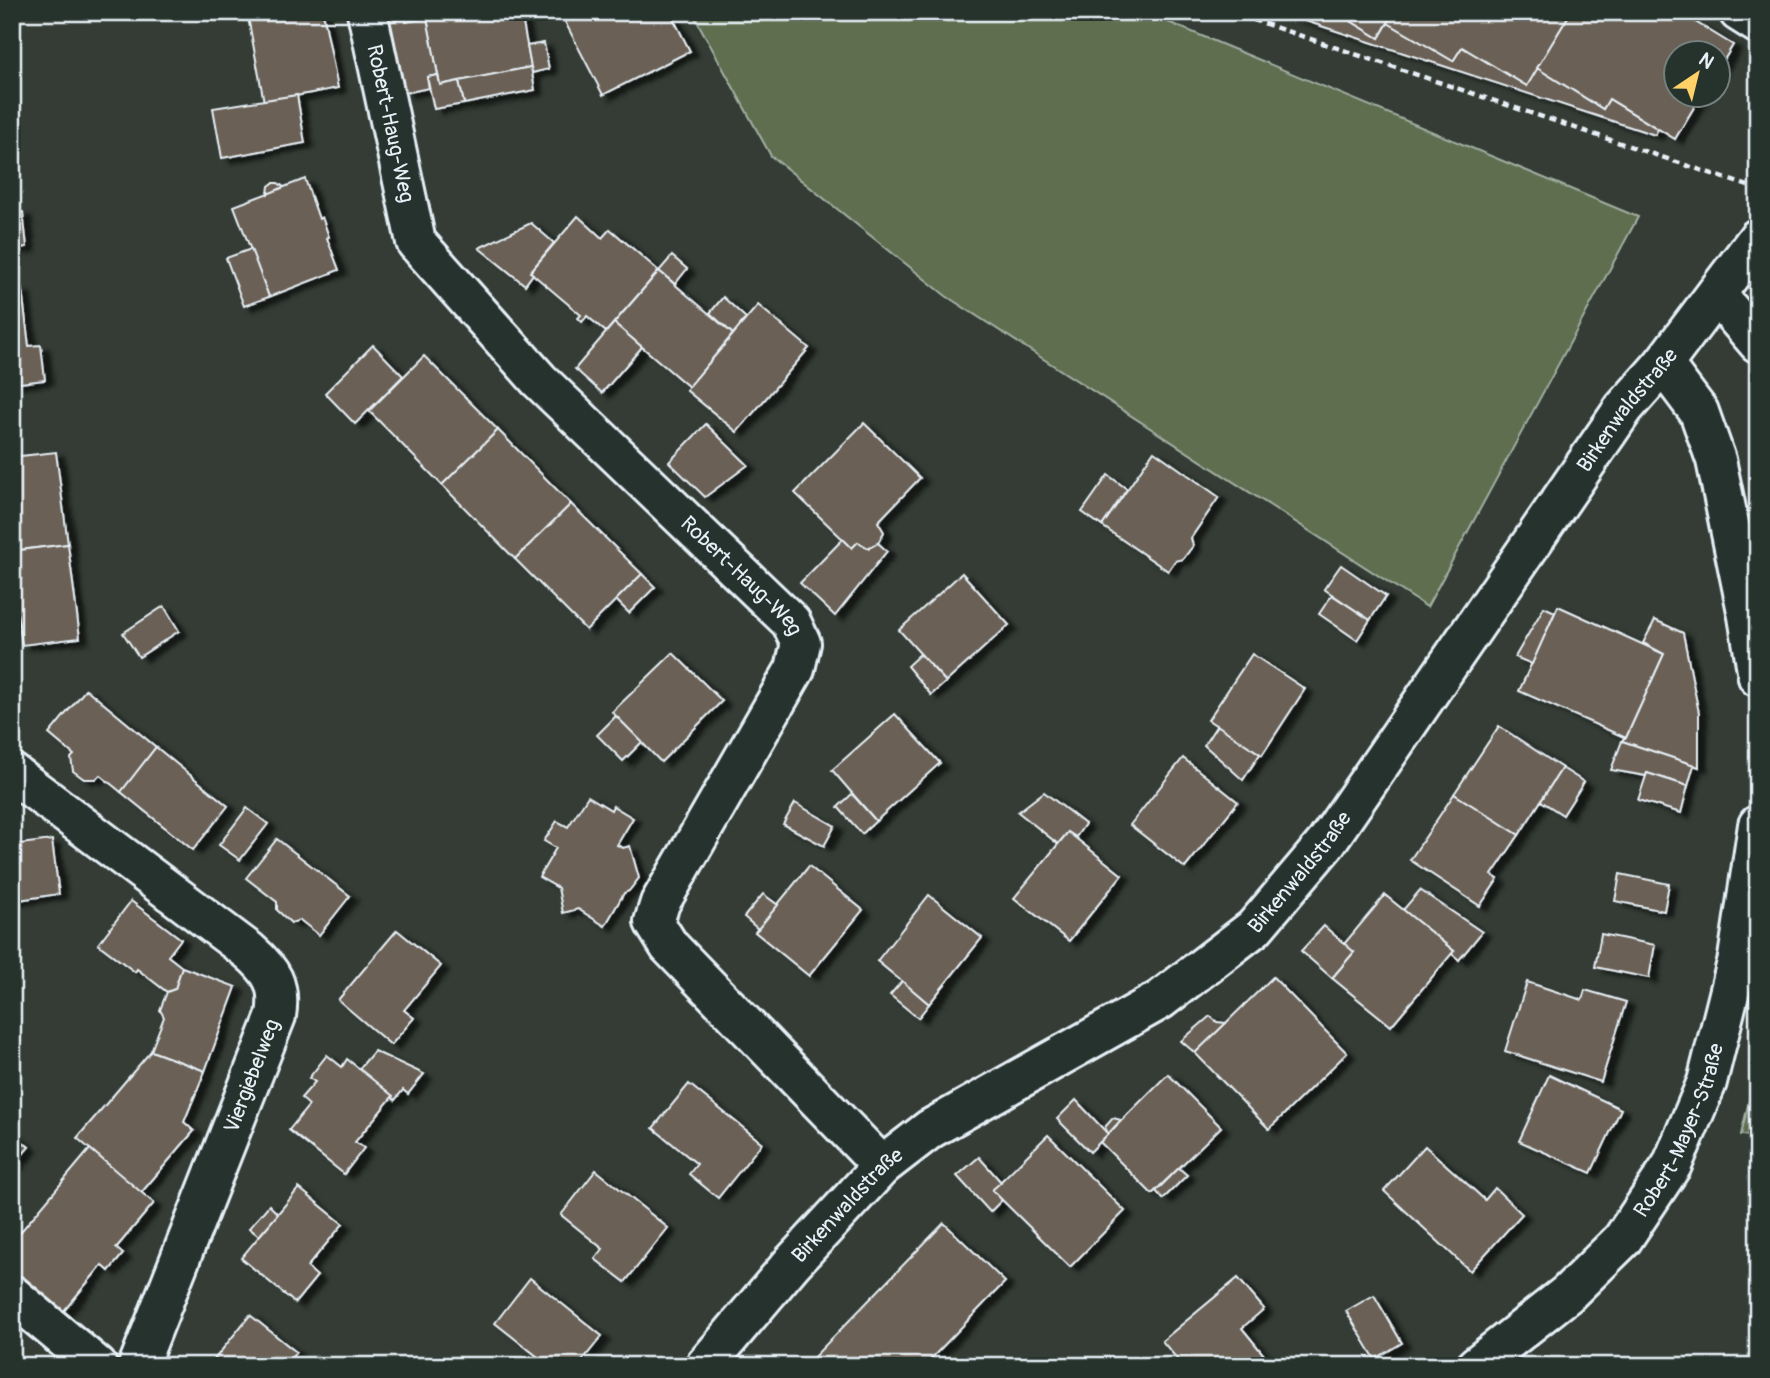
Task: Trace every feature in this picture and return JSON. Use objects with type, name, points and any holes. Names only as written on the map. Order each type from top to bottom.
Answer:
[{"type":"street","name":"Robert-Haug-Weg","points":[[367,12],[416,242],[539,380],[791,622],[801,643],[795,669],[660,903],[654,922],[669,946],[882,1166]]},
{"type":"street","points":[[1739,12],[1758,24]]},
{"type":"street","name":"Birkenwaldstraße","points":[[705,1366],[792,1263],[882,1166],[930,1129],[1160,1000],[1254,928],[1326,843],[1624,408],[1663,364],[1758,238]]},
{"type":"street","points":[[1716,294],[1758,343]]},
{"type":"street","points":[[1663,364],[1699,412],[1716,460],[1758,677]]},
{"type":"street","name":"Viergiebelweg","points":[[12,773],[249,951],[269,968],[277,987],[276,1016],[138,1366]]},
{"type":"street","name":"Robert-Mayer-Straße","points":[[1476,1366],[1567,1294],[1622,1240],[1672,1164],[1707,1082],[1738,958],[1758,825]]},
{"type":"street","points":[[12,1295],[97,1366]]},
{"type":"path","points":[[1230,12],[1758,189]]},
{"type":"green space","points":[[692,12],[1144,12],[1638,217],[1427,607],[946,296],[771,156]]},
{"type":"green space","points":[[1758,1062],[1758,1137],[1741,1135]]},
{"type":"building","points":[[247,12],[323,12],[338,88],[264,102]]},
{"type":"building","points":[[461,12],[521,12],[531,67],[440,85],[427,19]]},
{"type":"building","points":[[583,12],[670,12],[690,51],[603,95],[565,22]]},
{"type":"building","points":[[1278,12],[1336,12],[1379,38],[1388,23],[1453,61],[1462,47],[1527,86],[1537,68],[1603,109],[1609,99],[1658,129],[1655,135]]},
{"type":"building","points":[[1336,12],[1394,12],[1379,38]]},
{"type":"building","points":[[1394,12],[1571,12],[1527,86],[1462,47],[1453,61],[1388,23]]},
{"type":"building","points":[[1571,12],[1679,12],[1722,38],[1662,38],[1662,108],[1694,108],[1675,139],[1609,99],[1603,109],[1537,68]]},
{"type":"building","points":[[405,18],[406,22],[427,18],[438,75],[427,77],[429,88],[405,93],[390,21]]},
{"type":"building","points":[[544,43],[549,69],[532,73],[527,46]]},
{"type":"building","points":[[531,67],[535,90],[464,104],[459,81]]},
{"type":"building","points":[[438,75],[440,85],[459,81],[464,104],[434,109],[427,77]]},
{"type":"building","points":[[297,95],[305,143],[222,158],[213,108]]},
{"type":"building","points":[[305,179],[319,219],[322,217],[339,270],[269,297],[234,206]]},
{"type":"building","points":[[273,183],[284,187],[268,194],[269,186]]},
{"type":"building","points":[[23,212],[27,247],[12,249],[12,213]]},
{"type":"building","points":[[578,216],[602,238],[610,229],[659,271],[606,332],[587,316],[582,322],[578,318],[581,315],[530,272]]},
{"type":"building","points":[[531,223],[554,243],[530,272],[533,274],[525,285],[479,248]]},
{"type":"building","points":[[251,249],[269,297],[244,306],[226,258]]},
{"type":"building","points":[[672,256],[687,269],[675,284],[659,271]]},
{"type":"building","points":[[659,271],[733,334],[689,387],[614,323]]},
{"type":"building","points":[[22,289],[29,346],[41,345],[45,380],[12,384],[12,290]]},
{"type":"building","points":[[723,297],[746,318],[733,334],[710,313]]},
{"type":"building","points":[[758,305],[809,348],[737,432],[686,390]]},
{"type":"building","points":[[614,323],[642,347],[602,393],[575,369]]},
{"type":"building","points":[[373,345],[403,376],[355,424],[325,393]]},
{"type":"building","points":[[424,356],[498,430],[442,485],[369,411]]},
{"type":"building","points":[[864,423],[920,478],[878,522],[884,532],[878,543],[868,548],[858,542],[852,548],[795,493]]},
{"type":"building","points":[[706,424],[748,465],[705,497],[669,462]]},
{"type":"building","points":[[498,430],[571,504],[515,559],[442,485]]},
{"type":"building","points":[[1154,451],[1219,497],[1191,538],[1193,546],[1183,559],[1175,561],[1168,571],[1102,526]]},
{"type":"building","points":[[56,452],[68,544],[12,551],[12,457]]},
{"type":"building","points":[[1108,475],[1127,489],[1102,526],[1082,512]]},
{"type":"building","points":[[571,504],[642,574],[586,630],[515,559]]},
{"type":"building","points":[[843,539],[852,548],[858,542],[868,548],[878,543],[887,551],[835,616],[800,583]]},
{"type":"building","points":[[68,544],[80,638],[22,645],[17,611],[12,611],[12,551]]},
{"type":"building","points":[[1341,565],[1386,596],[1370,620],[1324,589]]},
{"type":"building","points":[[962,573],[1009,625],[946,682],[899,630]]},
{"type":"building","points":[[642,574],[655,587],[629,613],[616,600]]},
{"type":"building","points":[[1332,595],[1370,620],[1357,640],[1319,614]]},
{"type":"building","points":[[164,606],[179,631],[139,657],[123,633]]},
{"type":"building","points":[[1558,606],[1664,654],[1626,738],[1519,691]]},
{"type":"building","points":[[1544,607],[1555,612],[1532,664],[1515,657]]},
{"type":"building","points":[[1655,620],[1683,633],[1699,713],[1699,767],[1622,741],[1626,738],[1664,654],[1643,643]]},
{"type":"building","points":[[673,653],[722,701],[661,762],[612,712]]},
{"type":"building","points":[[920,654],[946,682],[931,695],[907,666]]},
{"type":"building","points":[[1252,654],[1305,689],[1262,755],[1208,720]]},
{"type":"building","points":[[86,689],[156,747],[121,792],[100,775],[96,779],[84,779],[73,771],[71,758],[74,755],[49,734]]},
{"type":"building","points":[[895,714],[940,763],[876,821],[832,770]]},
{"type":"building","points":[[616,716],[642,742],[623,761],[597,735]]},
{"type":"building","points":[[1217,725],[1260,754],[1243,780],[1204,745]]},
{"type":"building","points":[[1499,726],[1562,768],[1519,835],[1454,794]]},
{"type":"building","points":[[1622,741],[1694,765],[1688,786],[1647,773],[1646,776],[1611,770]]},
{"type":"building","points":[[156,747],[228,806],[193,850],[121,792]]},
{"type":"building","points":[[1183,758],[1238,802],[1185,868],[1130,825]]},
{"type":"building","points":[[1562,768],[1584,782],[1563,815],[1541,801]]},
{"type":"building","points":[[1647,773],[1688,786],[1681,813],[1638,800]]},
{"type":"building","points":[[1044,792],[1085,824],[1076,837],[1068,832],[1058,844],[1018,812]]},
{"type":"building","points":[[852,794],[876,821],[862,834],[838,807]]},
{"type":"building","points":[[1454,794],[1519,835],[1492,875],[1498,879],[1480,906],[1410,860]]},
{"type":"building","points":[[588,796],[611,810],[613,806],[633,818],[617,845],[623,848],[630,846],[639,878],[629,891],[624,893],[605,926],[578,909],[563,913],[558,888],[539,877],[556,848],[544,841],[557,821],[568,827]]},
{"type":"building","points":[[795,803],[835,826],[824,846],[783,824]]},
{"type":"building","points":[[247,808],[268,824],[240,860],[219,845]]},
{"type":"building","points":[[1068,832],[1122,875],[1069,941],[1014,898]]},
{"type":"building","points":[[277,839],[350,896],[319,935],[300,920],[291,923],[277,910],[277,902],[246,878]]},
{"type":"building","points":[[52,840],[59,894],[12,901],[12,845]]},
{"type":"building","points":[[809,866],[863,910],[809,976],[755,932]]},
{"type":"building","points":[[1620,874],[1669,884],[1664,911],[1615,901]]},
{"type":"building","points":[[1420,890],[1482,932],[1459,960],[1451,953],[1454,951],[1403,910]]},
{"type":"building","points":[[763,894],[778,905],[758,929],[744,917]]},
{"type":"building","points":[[929,895],[982,938],[929,1004],[877,961]]},
{"type":"building","points":[[1385,895],[1454,951],[1391,1026],[1332,978],[1354,952],[1344,944]]},
{"type":"building","points":[[131,901],[181,939],[168,956],[182,967],[175,989],[167,992],[98,944]]},
{"type":"building","points":[[1324,926],[1354,952],[1332,978],[1301,951]]},
{"type":"building","points":[[397,930],[441,966],[404,1010],[414,1018],[391,1045],[338,1000]]},
{"type":"building","points":[[1601,934],[1655,945],[1649,978],[1595,967]]},
{"type":"building","points":[[182,967],[236,987],[205,1071],[151,1051],[164,1017],[160,1010],[167,992],[175,989]]},
{"type":"building","points":[[1273,977],[1347,1053],[1269,1129],[1195,1053]]},
{"type":"building","points":[[902,981],[929,1004],[918,1018],[890,995]]},
{"type":"building","points":[[1527,982],[1582,1000],[1585,990],[1626,1002],[1601,1082],[1505,1051]]},
{"type":"building","points":[[1210,1016],[1217,1022],[1226,1023],[1195,1053],[1181,1041]]},
{"type":"building","points":[[151,1051],[205,1071],[184,1122],[194,1131],[141,1193],[77,1138]]},
{"type":"building","points":[[374,1051],[424,1074],[408,1094],[403,1090],[395,1100],[359,1069]]},
{"type":"building","points":[[327,1055],[342,1067],[347,1059],[393,1096],[355,1142],[364,1148],[344,1174],[289,1130],[309,1105],[301,1098],[315,1082],[309,1078]]},
{"type":"building","points":[[1168,1074],[1221,1127],[1152,1194],[1100,1142]]},
{"type":"building","points":[[1549,1075],[1621,1109],[1591,1173],[1519,1141]]},
{"type":"building","points":[[689,1084],[762,1143],[718,1198],[689,1174],[697,1164],[653,1128]]},
{"type":"building","points":[[1076,1100],[1108,1134],[1090,1152],[1057,1119]]},
{"type":"building","points":[[1113,1118],[1121,1120],[1108,1134],[1105,1127]]},
{"type":"building","points":[[12,1133],[29,1147],[12,1167]]},
{"type":"building","points":[[1048,1135],[1125,1211],[1070,1267],[992,1190]]},
{"type":"building","points":[[1425,1146],[1485,1200],[1495,1188],[1522,1214],[1470,1271],[1384,1191]]},
{"type":"building","points":[[90,1149],[154,1203],[116,1248],[123,1254],[109,1271],[102,1265],[63,1312],[12,1269],[12,1242]]},
{"type":"building","points":[[979,1157],[1001,1182],[992,1190],[1002,1200],[990,1212],[957,1176]]},
{"type":"building","points":[[1179,1168],[1187,1175],[1163,1199],[1156,1191]]},
{"type":"building","points":[[596,1170],[668,1228],[625,1282],[595,1259],[603,1249],[561,1215]]},
{"type":"building","points":[[299,1188],[343,1224],[307,1267],[317,1276],[295,1303],[241,1258]]},
{"type":"building","points":[[269,1205],[278,1214],[259,1236],[249,1228]]},
{"type":"building","points":[[944,1223],[1005,1282],[924,1366],[807,1364]]},
{"type":"building","points":[[530,1278],[602,1336],[578,1366],[532,1366],[538,1357],[495,1323]]},
{"type":"building","points":[[1238,1278],[1264,1309],[1242,1328],[1273,1366],[1183,1366],[1162,1341]]},
{"type":"building","points":[[1374,1295],[1402,1343],[1375,1359],[1346,1311]]},
{"type":"building","points":[[250,1315],[296,1352],[285,1366],[209,1366]]}]
